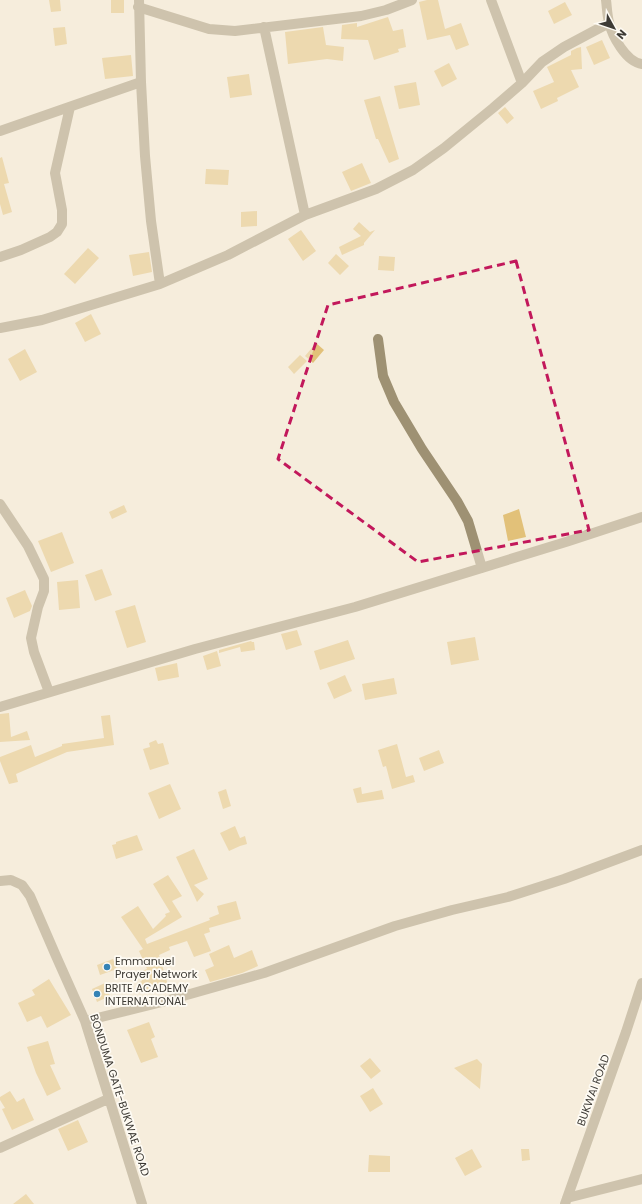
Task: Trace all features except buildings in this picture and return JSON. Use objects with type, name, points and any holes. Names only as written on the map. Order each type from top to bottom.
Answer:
[{"type":"street","points":[[160,284],[151,221],[141,82],[139,3],[209,29],[236,31],[361,16],[386,10],[412,0]]},
{"type":"street","points":[[491,0],[522,83]]},
{"type":"street","points":[[606,0],[609,23],[621,49],[629,59],[642,64]]},
{"type":"street","points":[[0,328],[42,320],[160,284],[228,256],[305,216],[376,189],[413,170],[444,148],[522,83],[542,62],[564,46],[609,23]]},
{"type":"street","points":[[264,27],[305,216]]},
{"type":"street","points":[[0,131],[141,82]]},
{"type":"street","points":[[0,257],[21,250],[50,237],[57,232],[62,224],[62,210],[56,173],[70,107]]},
{"type":"street","points":[[378,339],[383,376],[394,402],[422,449],[457,501],[468,522],[482,568]]},
{"type":"street","points":[[0,504],[28,546],[44,579],[44,591],[38,608],[31,638],[34,652],[49,692]]},
{"type":"street","points":[[0,707],[195,649],[355,607],[642,517]]},
{"type":"street","points":[[85,1021],[162,1002],[264,972],[395,926],[452,910],[508,897],[564,879],[642,850]]},
{"type":"street","name":"BONDUMA GATE-BUKWAE ROAD","points":[[0,881],[11,880],[22,886],[30,896],[85,1021],[108,1100],[142,1204]]},
{"type":"street","name":"BUKWAI ROAD","points":[[566,1201],[642,983]]},
{"type":"street","points":[[0,1148],[108,1100]]},
{"type":"street","points":[[566,1201],[642,1179]]},
{"type":"highlighted area","points":[[516,261],[589,530],[418,562],[278,459],[328,305]]},
{"type":"place","name":"Emmanuel Prayer Network","points":[[107,967]]},
{"type":"place","name":"BRITE ACADEMY INTERNATIONAL","points":[[97,994]]}]
